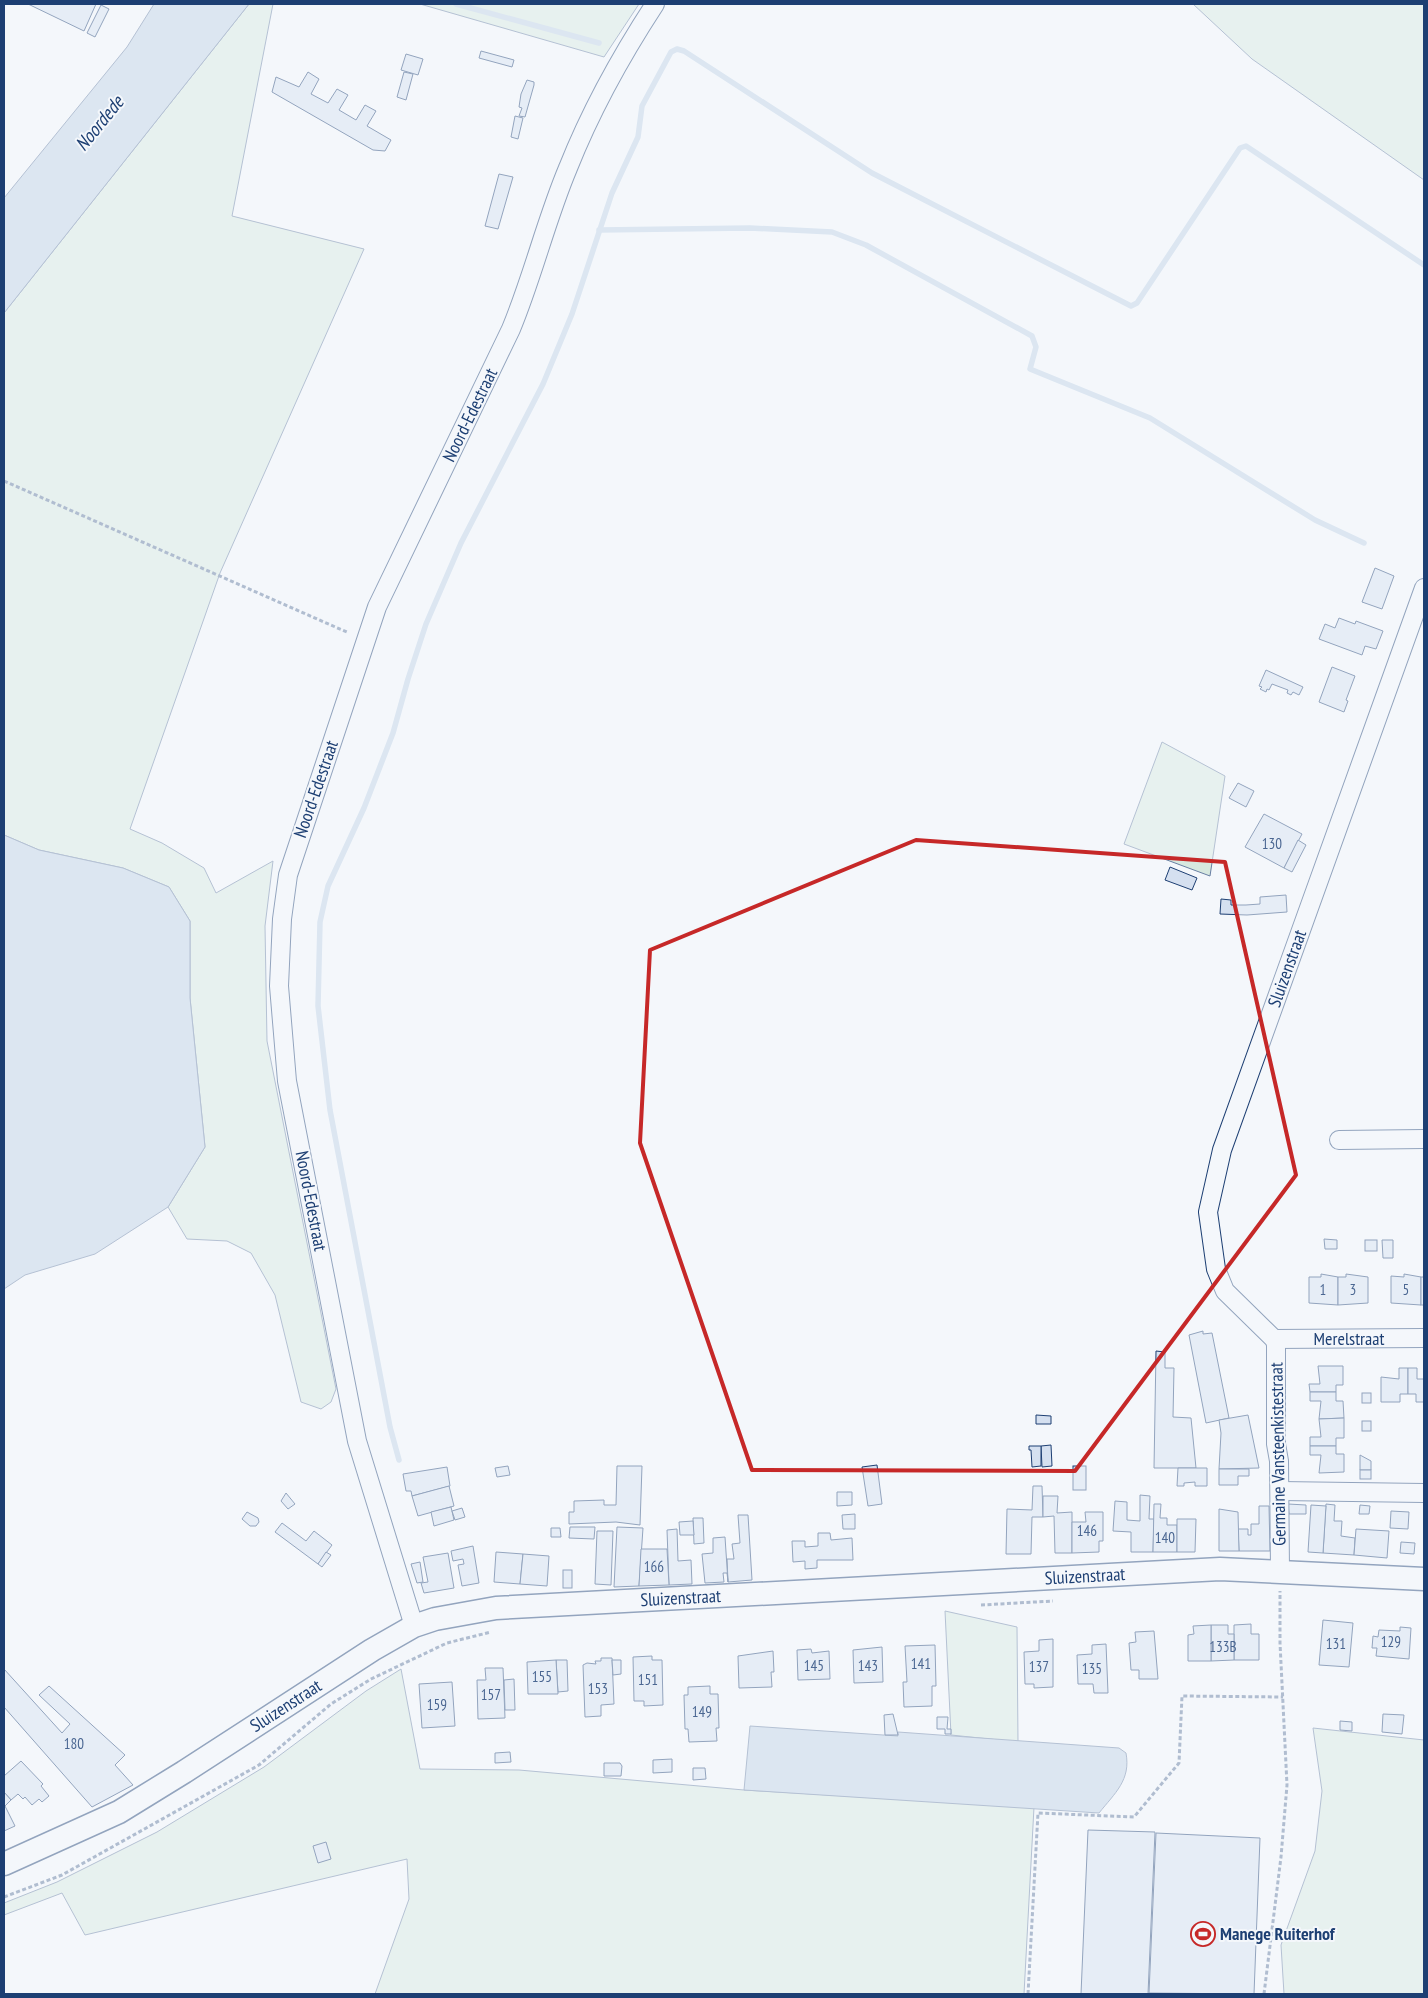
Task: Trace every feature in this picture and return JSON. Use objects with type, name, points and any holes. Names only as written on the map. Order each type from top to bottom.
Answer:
[{"type":"street","name":"Noord-Edestraat","points":[[414,1626],[357,1440],[315,1215],[296,1127],[281,1019],[280,948],[288,875],[377,607],[511,329],[526,292],[567,169],[587,125],[615,69],[655,4]]},
{"type":"street","name":"Sluizenstraat","points":[[1274,1339],[1225,1292],[1211,1244],[1208,1212],[1213,1184],[1222,1150],[1424,588]]},
{"type":"street","points":[[1339,1140],[1424,1140]]},
{"type":"street","name":"Merelstraat","points":[[1274,1339],[1424,1338]]},
{"type":"street","name":"Germaine Vansteenkistestraat","points":[[1274,1339],[1276,1344],[1276,1444],[1279,1461],[1280,1491],[1280,1570]]},
{"type":"street","points":[[1280,1491],[1424,1493]]},
{"type":"street","name":"Sluizenstraat","points":[[4,1864],[118,1812],[201,1762],[372,1650],[414,1626],[435,1618],[496,1608],[1220,1569],[1280,1570],[1424,1579]]},
{"type":"path","points":[[4,481],[366,640]]},
{"type":"path","points":[[1264,1994],[1281,1857],[1287,1785],[1282,1696],[1280,1570]]},
{"type":"path","points":[[4,1897],[62,1875],[260,1765],[331,1704],[371,1679],[423,1653]]},
{"type":"path","points":[[1028,1994],[1038,1813],[1134,1816],[1179,1763],[1182,1696],[1282,1696]]},
{"type":"highlighted area","points":[[916,840],[1225,862],[1296,1175],[1075,1471],[752,1470],[640,1143],[650,950]]},
{"type":"shaded area","points":[[249,4],[273,4],[232,216],[364,249],[220,573],[130,829],[162,843],[204,868],[216,893],[273,861],[265,926],[267,1041],[336,1389],[331,1402],[321,1409],[301,1402],[275,1295],[251,1253],[227,1241],[187,1239],[168,1207],[205,1147],[190,998],[190,921],[169,887],[123,868],[39,850],[4,835],[4,313]]},
{"type":"shaded area","points":[[420,4],[639,4],[604,57]]},
{"type":"shaded area","points":[[1193,4],[1424,4],[1424,180],[1252,59]]},
{"type":"shaded area","points":[[1162,742],[1225,776],[1210,876],[1124,844]]},
{"type":"shaded area","points":[[945,1611],[1017,1627],[1018,1742],[951,1735]]},
{"type":"shaded area","points":[[401,1669],[420,1769],[519,1770],[744,1790],[1034,1807],[1024,1994],[375,1994],[409,1899],[407,1859],[85,1935],[62,1893],[4,1915],[4,1903],[57,1882],[157,1832],[264,1767],[366,1691]]},
{"type":"shaded area","points":[[1313,1728],[1424,1740],[1424,1994],[1284,1994],[1281,1945],[1315,1851],[1322,1791]]},
{"type":"water","name":"Noordede","points":[[154,4],[249,4],[4,313],[4,198],[127,47]]},
{"type":"water","points":[[4,835],[39,850],[123,868],[169,887],[190,921],[190,998],[205,1147],[168,1207],[95,1254],[25,1275],[4,1289]]},
{"type":"water","points":[[750,1726],[898,1736],[898,1732],[1119,1748],[1126,1753],[1127,1763],[1124,1779],[1099,1813],[744,1790]]},
{"type":"building","points":[[28,4],[96,4],[84,31]]},
{"type":"building","points":[[101,5],[109,9],[95,37],[87,33]]},
{"type":"building","points":[[481,51],[514,60],[512,67],[479,58]]},
{"type":"building","points":[[406,54],[423,59],[418,75],[401,70]]},
{"type":"building","points":[[308,72],[319,79],[311,94],[328,103],[337,89],[348,95],[339,110],[356,120],[365,105],[376,111],[367,126],[391,140],[385,151],[373,150],[272,92],[276,77],[299,87]]},
{"type":"building","points":[[404,72],[413,74],[406,100],[397,97]]},
{"type":"building","points":[[527,80],[534,82],[534,85],[525,117],[519,116],[522,108],[519,107],[521,94]]},
{"type":"building","points":[[515,116],[523,118],[518,139],[511,137]]},
{"type":"building","points":[[499,174],[513,177],[498,229],[485,226]]},
{"type":"building","points":[[1375,568],[1394,576],[1382,609],[1362,602]]},
{"type":"building","points":[[1339,618],[1355,624],[1356,621],[1383,631],[1376,649],[1365,646],[1362,655],[1319,639],[1325,624],[1335,628]]},
{"type":"building","points":[[1332,667],[1355,676],[1346,700],[1348,701],[1344,712],[1319,702]]},
{"type":"building","points":[[1266,670],[1303,687],[1299,695],[1293,692],[1291,695],[1287,693],[1288,690],[1272,684],[1266,692],[1260,689],[1262,687],[1259,686]]},
{"type":"building","points":[[1238,783],[1254,791],[1246,807],[1229,798]]},
{"type":"building","points":[[1264,814],[1302,834],[1284,868],[1245,847]]},
{"type":"building","points":[[1298,840],[1306,845],[1292,872],[1284,868]]},
{"type":"building","points":[[1170,867],[1197,878],[1192,890],[1165,880]]},
{"type":"building","points":[[1286,895],[1287,912],[1247,915],[1220,914],[1221,899],[1231,900],[1231,905],[1246,905],[1260,904],[1260,897]]},
{"type":"building","points":[[1324,1239],[1337,1240],[1337,1249],[1325,1249]]},
{"type":"building","points":[[1365,1240],[1377,1240],[1377,1251],[1365,1251]]},
{"type":"building","points":[[1382,1240],[1393,1240],[1393,1258],[1383,1258]]},
{"type":"building","points":[[1321,1274],[1338,1277],[1338,1305],[1309,1303],[1309,1277],[1321,1277]]},
{"type":"building","points":[[1346,1274],[1368,1277],[1368,1303],[1338,1305],[1338,1277],[1346,1277]]},
{"type":"building","points":[[1404,1274],[1421,1277],[1421,1305],[1391,1303],[1391,1276],[1404,1277]]},
{"type":"building","points":[[1421,1277],[1424,1277],[1424,1305],[1421,1305]]},
{"type":"building","points":[[1203,1331],[1203,1334],[1212,1333],[1229,1418],[1206,1423],[1189,1335]]},
{"type":"building","points":[[1156,1351],[1165,1352],[1165,1368],[1174,1368],[1173,1417],[1191,1418],[1196,1468],[1154,1468]]},
{"type":"building","points":[[1318,1366],[1343,1366],[1343,1385],[1336,1385],[1336,1392],[1310,1392],[1309,1384],[1320,1384]]},
{"type":"building","points":[[1399,1368],[1408,1368],[1408,1394],[1400,1394],[1400,1402],[1381,1402],[1381,1377],[1399,1379]]},
{"type":"building","points":[[1408,1368],[1417,1368],[1417,1379],[1424,1379],[1424,1402],[1416,1402],[1416,1394],[1408,1394]]},
{"type":"building","points":[[1310,1392],[1336,1392],[1336,1401],[1343,1401],[1344,1418],[1319,1419],[1321,1401],[1310,1401]]},
{"type":"building","points":[[1362,1393],[1371,1393],[1371,1403],[1362,1403]]},
{"type":"building","points":[[1036,1415],[1051,1416],[1051,1424],[1036,1424]]},
{"type":"building","points":[[1248,1415],[1259,1468],[1219,1469],[1221,1433],[1219,1420]]},
{"type":"building","points":[[1344,1418],[1344,1438],[1336,1438],[1336,1446],[1310,1446],[1310,1437],[1321,1437],[1319,1419]]},
{"type":"building","points":[[1362,1421],[1371,1421],[1371,1431],[1362,1431]]},
{"type":"building","points":[[1051,1445],[1052,1466],[1042,1467],[1041,1446]]},
{"type":"building","points":[[1029,1446],[1041,1446],[1041,1466],[1032,1467]]},
{"type":"building","points":[[1310,1446],[1336,1446],[1336,1454],[1344,1454],[1344,1472],[1319,1473],[1321,1455],[1310,1455]]},
{"type":"building","points":[[1360,1455],[1371,1461],[1371,1470],[1360,1470]]},
{"type":"building","points":[[877,1465],[882,1504],[868,1506],[862,1467]]},
{"type":"building","points":[[508,1466],[510,1475],[497,1477],[495,1468]]},
{"type":"building","points":[[617,1466],[642,1466],[640,1525],[616,1522],[569,1524],[569,1512],[574,1512],[574,1501],[604,1500],[604,1505],[616,1505]]},
{"type":"building","points":[[1073,1466],[1086,1466],[1086,1490],[1073,1490]]},
{"type":"building","points":[[447,1467],[450,1486],[412,1496],[411,1491],[406,1491],[403,1474]]},
{"type":"building","points":[[1178,1468],[1207,1468],[1207,1486],[1195,1486],[1195,1482],[1184,1483],[1184,1486],[1177,1486]]},
{"type":"building","points":[[1219,1469],[1249,1469],[1249,1476],[1238,1476],[1238,1485],[1219,1485]]},
{"type":"building","points":[[1360,1470],[1371,1470],[1371,1479],[1360,1479]]},
{"type":"building","points":[[449,1486],[454,1506],[418,1516],[412,1496]]},
{"type":"building","points":[[1033,1486],[1042,1486],[1043,1517],[1032,1517],[1031,1554],[1006,1554],[1007,1509],[1032,1510]]},
{"type":"building","points":[[837,1492],[852,1492],[852,1505],[837,1506]]},
{"type":"building","points":[[286,1493],[295,1504],[288,1509],[281,1501]]},
{"type":"building","points":[[1140,1495],[1150,1496],[1149,1519],[1154,1519],[1153,1552],[1131,1552],[1131,1532],[1113,1531],[1115,1501],[1127,1502],[1127,1520],[1140,1521]]},
{"type":"building","points":[[1043,1496],[1058,1496],[1057,1513],[1072,1512],[1072,1553],[1055,1553],[1054,1516],[1043,1517]]},
{"type":"building","points":[[1154,1504],[1161,1504],[1160,1518],[1167,1518],[1167,1525],[1177,1525],[1177,1552],[1153,1552]]},
{"type":"building","points":[[1288,1504],[1306,1505],[1306,1514],[1289,1514]]},
{"type":"building","points":[[1326,1504],[1335,1505],[1334,1521],[1342,1521],[1341,1536],[1355,1538],[1354,1555],[1323,1553]]},
{"type":"building","points":[[1311,1505],[1326,1506],[1323,1553],[1308,1552]]},
{"type":"building","points":[[1360,1505],[1370,1506],[1369,1514],[1359,1514]]},
{"type":"building","points":[[1259,1506],[1269,1506],[1270,1551],[1239,1551],[1238,1529],[1248,1529],[1248,1535],[1251,1535],[1251,1524],[1259,1524]]},
{"type":"building","points":[[451,1507],[454,1520],[434,1526],[431,1512]]},
{"type":"building","points":[[462,1508],[465,1517],[455,1520],[452,1511]]},
{"type":"building","points":[[1219,1509],[1238,1512],[1239,1551],[1219,1551]]},
{"type":"building","points":[[1391,1511],[1409,1512],[1408,1529],[1390,1528]]},
{"type":"building","points":[[247,1512],[258,1518],[259,1522],[256,1526],[250,1526],[242,1519]]},
{"type":"building","points":[[1085,1512],[1103,1512],[1103,1541],[1099,1541],[1099,1552],[1072,1553],[1072,1522],[1086,1522]]},
{"type":"building","points":[[855,1514],[855,1529],[843,1529],[842,1515]]},
{"type":"building","points":[[738,1515],[748,1515],[752,1580],[728,1582],[727,1559],[734,1559],[732,1544],[740,1543]]},
{"type":"building","points":[[693,1518],[703,1518],[704,1543],[694,1544]]},
{"type":"building","points":[[1177,1519],[1196,1519],[1195,1552],[1177,1552]]},
{"type":"building","points":[[693,1521],[694,1535],[680,1535],[679,1522]]},
{"type":"building","points":[[282,1523],[306,1541],[314,1531],[332,1545],[318,1564],[275,1532]]},
{"type":"building","points":[[570,1527],[595,1527],[594,1539],[569,1538]]},
{"type":"building","points":[[617,1527],[643,1528],[639,1586],[614,1587]]},
{"type":"building","points":[[551,1528],[560,1528],[561,1537],[551,1537]]},
{"type":"building","points":[[677,1529],[678,1561],[691,1560],[692,1584],[669,1585],[667,1530]]},
{"type":"building","points":[[1356,1529],[1389,1531],[1387,1558],[1354,1555]]},
{"type":"building","points":[[597,1531],[613,1531],[611,1585],[595,1584]]},
{"type":"building","points":[[818,1533],[830,1533],[831,1540],[852,1538],[853,1560],[817,1560],[817,1568],[805,1569],[805,1561],[793,1562],[792,1541],[805,1541],[805,1547],[818,1546]]},
{"type":"building","points":[[725,1537],[728,1582],[727,1573],[723,1573],[724,1582],[705,1583],[702,1554],[713,1553],[713,1538]]},
{"type":"building","points":[[1401,1542],[1415,1543],[1414,1554],[1400,1553]]},
{"type":"building","points":[[473,1546],[479,1583],[462,1586],[458,1565],[464,1564],[463,1559],[453,1561],[451,1551]]},
{"type":"building","points":[[641,1549],[667,1549],[669,1585],[639,1586]]},
{"type":"building","points":[[326,1552],[331,1555],[322,1567],[318,1564]]},
{"type":"building","points":[[496,1552],[523,1554],[520,1584],[494,1582]]},
{"type":"building","points":[[448,1553],[454,1588],[424,1593],[421,1583],[428,1582],[423,1557]]},
{"type":"building","points":[[523,1554],[549,1556],[547,1586],[520,1584]]},
{"type":"building","points":[[420,1562],[423,1582],[417,1583],[411,1564]]},
{"type":"building","points":[[563,1570],[572,1570],[572,1588],[563,1588]]},
{"type":"building","points":[[1323,1620],[1353,1623],[1349,1667],[1319,1665]]},
{"type":"building","points":[[1251,1624],[1251,1634],[1259,1634],[1259,1660],[1234,1660],[1234,1625]]},
{"type":"building","points":[[1211,1625],[1228,1625],[1228,1634],[1234,1634],[1234,1660],[1211,1661]]},
{"type":"building","points":[[1211,1625],[1211,1661],[1188,1661],[1188,1635],[1194,1634],[1193,1626]]},
{"type":"building","points":[[1400,1627],[1411,1628],[1409,1659],[1376,1656],[1377,1648],[1372,1648],[1373,1636],[1378,1637],[1379,1630],[1400,1631]]},
{"type":"building","points":[[1154,1631],[1158,1679],[1139,1679],[1139,1670],[1131,1670],[1129,1643],[1136,1642],[1135,1632]]},
{"type":"building","points":[[1053,1639],[1053,1687],[1034,1688],[1034,1684],[1025,1684],[1024,1652],[1039,1651],[1039,1640]]},
{"type":"building","points":[[1106,1644],[1108,1693],[1094,1693],[1093,1684],[1078,1684],[1077,1655],[1092,1654],[1092,1645]]},
{"type":"building","points":[[935,1645],[936,1686],[932,1686],[932,1706],[904,1707],[903,1682],[907,1682],[905,1646]]},
{"type":"building","points":[[882,1647],[883,1682],[854,1683],[853,1650]]},
{"type":"building","points":[[811,1649],[812,1653],[829,1651],[830,1679],[798,1680],[797,1650]]},
{"type":"building","points":[[773,1651],[774,1672],[771,1672],[772,1687],[739,1688],[738,1656]]},
{"type":"building","points":[[652,1656],[652,1660],[662,1660],[663,1705],[644,1706],[644,1701],[634,1701],[633,1657]]},
{"type":"building","points":[[601,1658],[612,1658],[614,1704],[601,1705],[601,1716],[585,1717],[583,1665],[587,1663],[596,1664],[595,1661],[601,1661]]},
{"type":"building","points":[[556,1660],[567,1660],[568,1691],[558,1692]]},
{"type":"building","points":[[556,1660],[558,1694],[528,1694],[527,1662]]},
{"type":"building","points":[[612,1660],[621,1660],[621,1674],[613,1675]]},
{"type":"building","points":[[485,1668],[503,1668],[505,1718],[478,1719],[477,1680],[486,1680]]},
{"type":"building","points":[[4,1669],[62,1733],[70,1724],[39,1695],[49,1686],[125,1755],[115,1765],[133,1785],[92,1807],[4,1707]]},
{"type":"building","points":[[514,1679],[515,1710],[505,1710],[504,1680]]},
{"type":"building","points":[[452,1682],[455,1726],[422,1728],[419,1684]]},
{"type":"building","points":[[710,1686],[710,1694],[718,1694],[719,1728],[716,1728],[717,1741],[689,1742],[688,1729],[685,1729],[684,1695],[688,1695],[688,1687]]},
{"type":"building","points":[[893,1714],[898,1735],[885,1735],[884,1715]]},
{"type":"building","points":[[1383,1714],[1404,1715],[1402,1734],[1382,1732]]},
{"type":"building","points":[[937,1717],[948,1717],[947,1729],[951,1729],[951,1734],[945,1734],[945,1729],[937,1729]]},
{"type":"building","points":[[1340,1721],[1352,1722],[1352,1731],[1340,1730]]},
{"type":"building","points":[[510,1752],[511,1762],[495,1763],[495,1753]]},
{"type":"building","points":[[672,1759],[672,1772],[653,1773],[653,1760]]},
{"type":"building","points":[[21,1761],[43,1784],[41,1786],[49,1796],[42,1802],[39,1799],[32,1805],[25,1797],[23,1799],[18,1794],[11,1800],[4,1792],[4,1776]]},
{"type":"building","points":[[604,1763],[620,1763],[622,1766],[621,1776],[604,1776]]},
{"type":"building","points":[[693,1768],[705,1768],[706,1779],[693,1780]]},
{"type":"building","points":[[4,1792],[11,1800],[5,1806],[15,1826],[4,1831]]},
{"type":"building","points":[[1088,1830],[1155,1832],[1148,1994],[1081,1994]]},
{"type":"building","points":[[1156,1833],[1260,1838],[1254,1994],[1149,1993]]},
{"type":"building","points":[[326,1842],[331,1859],[318,1863],[313,1846]]},
{"type":"waterway","points":[[456,4],[599,43]]},
{"type":"waterway","points":[[399,1460],[390,1427],[330,1110],[318,1006],[320,922],[328,886],[364,808],[393,733],[426,624],[461,543],[543,384],[572,314],[612,193],[638,137],[642,106],[671,52],[677,49],[684,51],[872,173],[1131,306],[1137,303],[1240,148],[1246,146],[1424,265]]},
{"type":"waterway","points":[[599,230],[750,228],[832,232],[866,245],[1032,336],[1036,347],[1030,369],[1150,418],[1315,520],[1364,543]]},
{"type":"place","name":"Manege Ruiterhof","points":[[1203,1934]]}]
